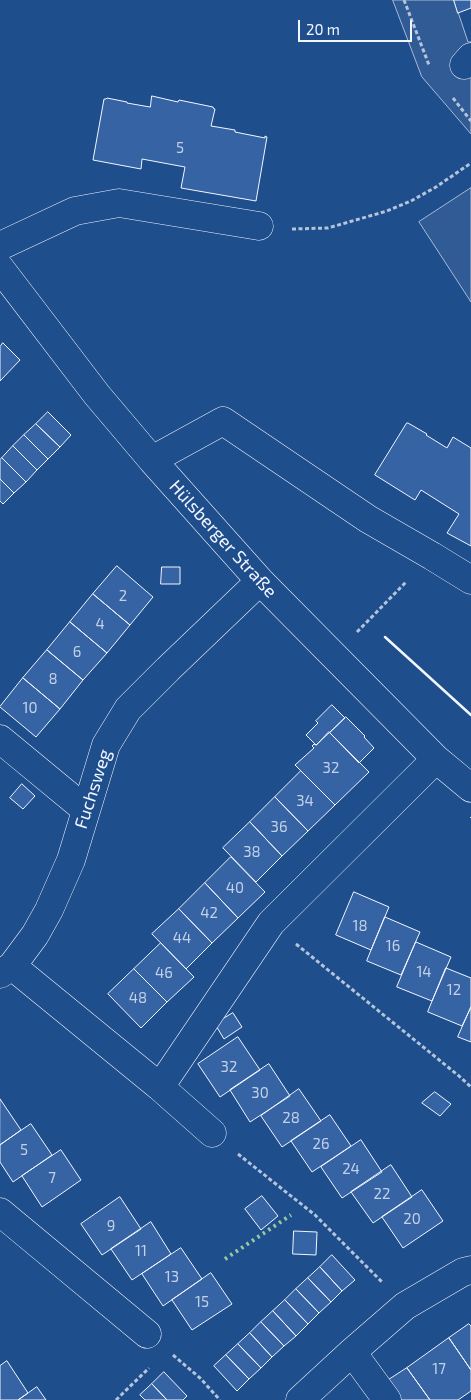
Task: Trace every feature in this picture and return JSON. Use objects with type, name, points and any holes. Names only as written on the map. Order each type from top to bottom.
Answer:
[{"type":"street","points":[[0,246],[75,211],[119,203],[259,226]]},
{"type":"street","name":"Hülsberger Straße","points":[[0,268],[97,395],[260,581],[436,759],[471,788]]},
{"type":"street","points":[[152,460],[223,421],[368,519],[471,580]]},
{"type":"street","name":"Fuchsweg","points":[[6,970],[36,935],[49,910],[71,860],[106,746],[128,709],[260,581]]},
{"type":"street","points":[[0,739],[86,810]]},
{"type":"street","points":[[160,1087],[270,923],[436,759]]},
{"type":"street","points":[[6,970],[160,1087],[212,1133]]},
{"type":"street","points":[[0,1212],[157,1342]]},
{"type":"street","points":[[300,1400],[405,1306],[463,1272],[471,1270]]},
{"type":"street","points":[[352,1352],[387,1400]]},
{"type":"path","points":[[404,0],[414,26]]},
{"type":"path","points":[[459,105],[471,121]]},
{"type":"path","points":[[259,226],[299,230],[328,228],[362,219],[411,201],[436,187],[471,163]]},
{"type":"path","points":[[373,616],[412,577]]},
{"type":"path","points":[[270,923],[471,1087]]},
{"type":"path","points":[[212,1133],[314,1214],[405,1306]]},
{"type":"path","points":[[157,1342],[200,1378],[220,1400]]},
{"type":"path","points":[[116,1400],[154,1363]]},
{"type":"shaded area","points":[[393,0],[454,0],[468,42],[471,42],[471,134],[422,77]]},
{"type":"shaded area","points":[[471,188],[471,302],[419,222]]},
{"type":"building","points":[[454,0],[471,0],[471,8],[458,13]]},
{"type":"building","points":[[152,96],[213,107],[215,109],[211,126],[267,137],[256,201],[181,188],[185,167],[142,159],[141,169],[93,160],[104,99],[150,107]]},
{"type":"building","points":[[3,343],[20,360],[0,381],[0,347]]},
{"type":"building","points":[[48,412],[71,435],[60,447],[36,424]]},
{"type":"building","points":[[407,423],[447,448],[453,437],[471,448],[471,546],[447,533],[459,514],[421,490],[415,500],[375,475]]},
{"type":"building","points":[[36,424],[60,447],[48,459],[24,435]]},
{"type":"building","points":[[24,435],[48,459],[37,470],[13,446]]},
{"type":"building","points":[[13,446],[37,470],[26,482],[2,458]]},
{"type":"building","points":[[2,458],[26,482],[14,493],[0,479],[0,460]]},
{"type":"building","points":[[0,479],[14,493],[3,504],[0,501]]},
{"type":"building","points":[[117,566],[153,597],[130,625],[93,594]]},
{"type":"building","points":[[162,567],[180,567],[180,584],[161,584]]},
{"type":"building","points":[[93,594],[130,625],[107,653],[70,622]]},
{"type":"building","points":[[70,622],[107,653],[83,680],[47,650]]},
{"type":"building","points":[[47,650],[83,680],[60,709],[23,678]]},
{"type":"building","points":[[23,678],[60,709],[36,737],[0,707]]},
{"type":"building","points":[[332,705],[345,718],[316,745],[306,735],[318,723],[316,721]]},
{"type":"building","points":[[346,717],[374,748],[359,763],[330,733]]},
{"type":"building","points":[[329,732],[369,772],[335,805],[295,765],[314,748],[312,746],[314,744],[316,745]]},
{"type":"building","points":[[301,771],[335,805],[308,831],[275,797]]},
{"type":"building","points":[[22,784],[35,796],[23,809],[10,798]]},
{"type":"building","points":[[275,797],[308,831],[282,856],[250,822]]},
{"type":"building","points":[[250,822],[282,856],[256,882],[223,848]]},
{"type":"building","points":[[231,857],[265,892],[238,918],[205,883]]},
{"type":"building","points":[[205,883],[238,918],[212,943],[179,909]]},
{"type":"building","points":[[354,892],[389,907],[371,950],[336,935]]},
{"type":"building","points":[[179,909],[212,943],[186,969],[152,934]]},
{"type":"building","points":[[385,917],[420,932],[401,975],[367,961]]},
{"type":"building","points":[[416,942],[451,957],[432,1001],[397,987]]},
{"type":"building","points":[[161,943],[194,977],[167,1002],[134,969]]},
{"type":"building","points":[[446,968],[471,978],[471,1007],[462,1026],[428,1012]]},
{"type":"building","points":[[134,969],[167,1002],[141,1028],[108,994]]},
{"type":"building","points":[[471,1007],[471,1042],[458,1037]]},
{"type":"building","points":[[233,1013],[242,1027],[224,1039],[215,1024]]},
{"type":"building","points":[[238,1037],[260,1070],[220,1097],[198,1064]]},
{"type":"building","points":[[269,1064],[290,1096],[250,1122],[230,1090]]},
{"type":"building","points":[[299,1089],[321,1121],[282,1147],[261,1116]]},
{"type":"building","points":[[435,1092],[451,1104],[440,1116],[422,1103]]},
{"type":"building","points":[[0,1099],[21,1130],[0,1145]]},
{"type":"building","points":[[330,1115],[351,1146],[312,1172],[291,1141]]},
{"type":"building","points":[[31,1124],[52,1155],[13,1182],[0,1162],[0,1145]]},
{"type":"building","points":[[361,1140],[382,1172],[342,1198],[321,1167]]},
{"type":"building","points":[[61,1150],[81,1180],[42,1207],[22,1176]]},
{"type":"building","points":[[391,1165],[412,1197],[373,1223],[351,1192]]},
{"type":"building","points":[[422,1190],[443,1221],[403,1248],[382,1217]]},
{"type":"building","points":[[262,1196],[278,1216],[261,1230],[245,1209]]},
{"type":"building","points":[[120,1197],[141,1229],[102,1255],[81,1224]]},
{"type":"building","points":[[151,1222],[171,1254],[132,1280],[111,1249]]},
{"type":"building","points":[[294,1231],[317,1232],[316,1255],[293,1254]]},
{"type":"building","points":[[181,1248],[202,1279],[163,1306],[142,1274]]},
{"type":"building","points":[[332,1255],[355,1280],[342,1291],[320,1267]]},
{"type":"building","points":[[320,1267],[342,1291],[331,1302],[308,1278]]},
{"type":"building","points":[[211,1273],[232,1304],[192,1330],[172,1300]]},
{"type":"building","points":[[308,1278],[331,1302],[319,1313],[296,1289]]},
{"type":"building","points":[[296,1289],[319,1313],[308,1324],[285,1300]]},
{"type":"building","points":[[285,1300],[308,1324],[296,1336],[273,1311]]},
{"type":"building","points":[[273,1311],[296,1336],[284,1346],[261,1322]]},
{"type":"building","points":[[261,1322],[284,1346],[272,1357],[250,1333]]},
{"type":"building","points":[[469,1324],[471,1326],[471,1370],[449,1338]]},
{"type":"building","points":[[250,1333],[272,1357],[261,1368],[238,1344]]},
{"type":"building","points":[[449,1338],[471,1370],[471,1391],[458,1400],[430,1400],[407,1368]]},
{"type":"building","points":[[238,1344],[261,1368],[249,1379],[226,1355]]},
{"type":"building","points":[[226,1355],[249,1379],[237,1391],[214,1366]]},
{"type":"building","points":[[7,1361],[28,1393],[18,1400],[0,1400],[0,1366]]},
{"type":"building","points":[[407,1368],[430,1400],[400,1400],[387,1381]]},
{"type":"building","points":[[164,1372],[187,1396],[183,1400],[167,1400],[152,1384]]},
{"type":"building","points":[[152,1384],[167,1400],[145,1400],[140,1395]]},
{"type":"building","points":[[37,1387],[46,1400],[18,1400],[28,1393]]},
{"type":"hedge","points":[[225,1259],[291,1215]]},
{"type":"wall","points":[[385,637],[471,715]]}]
